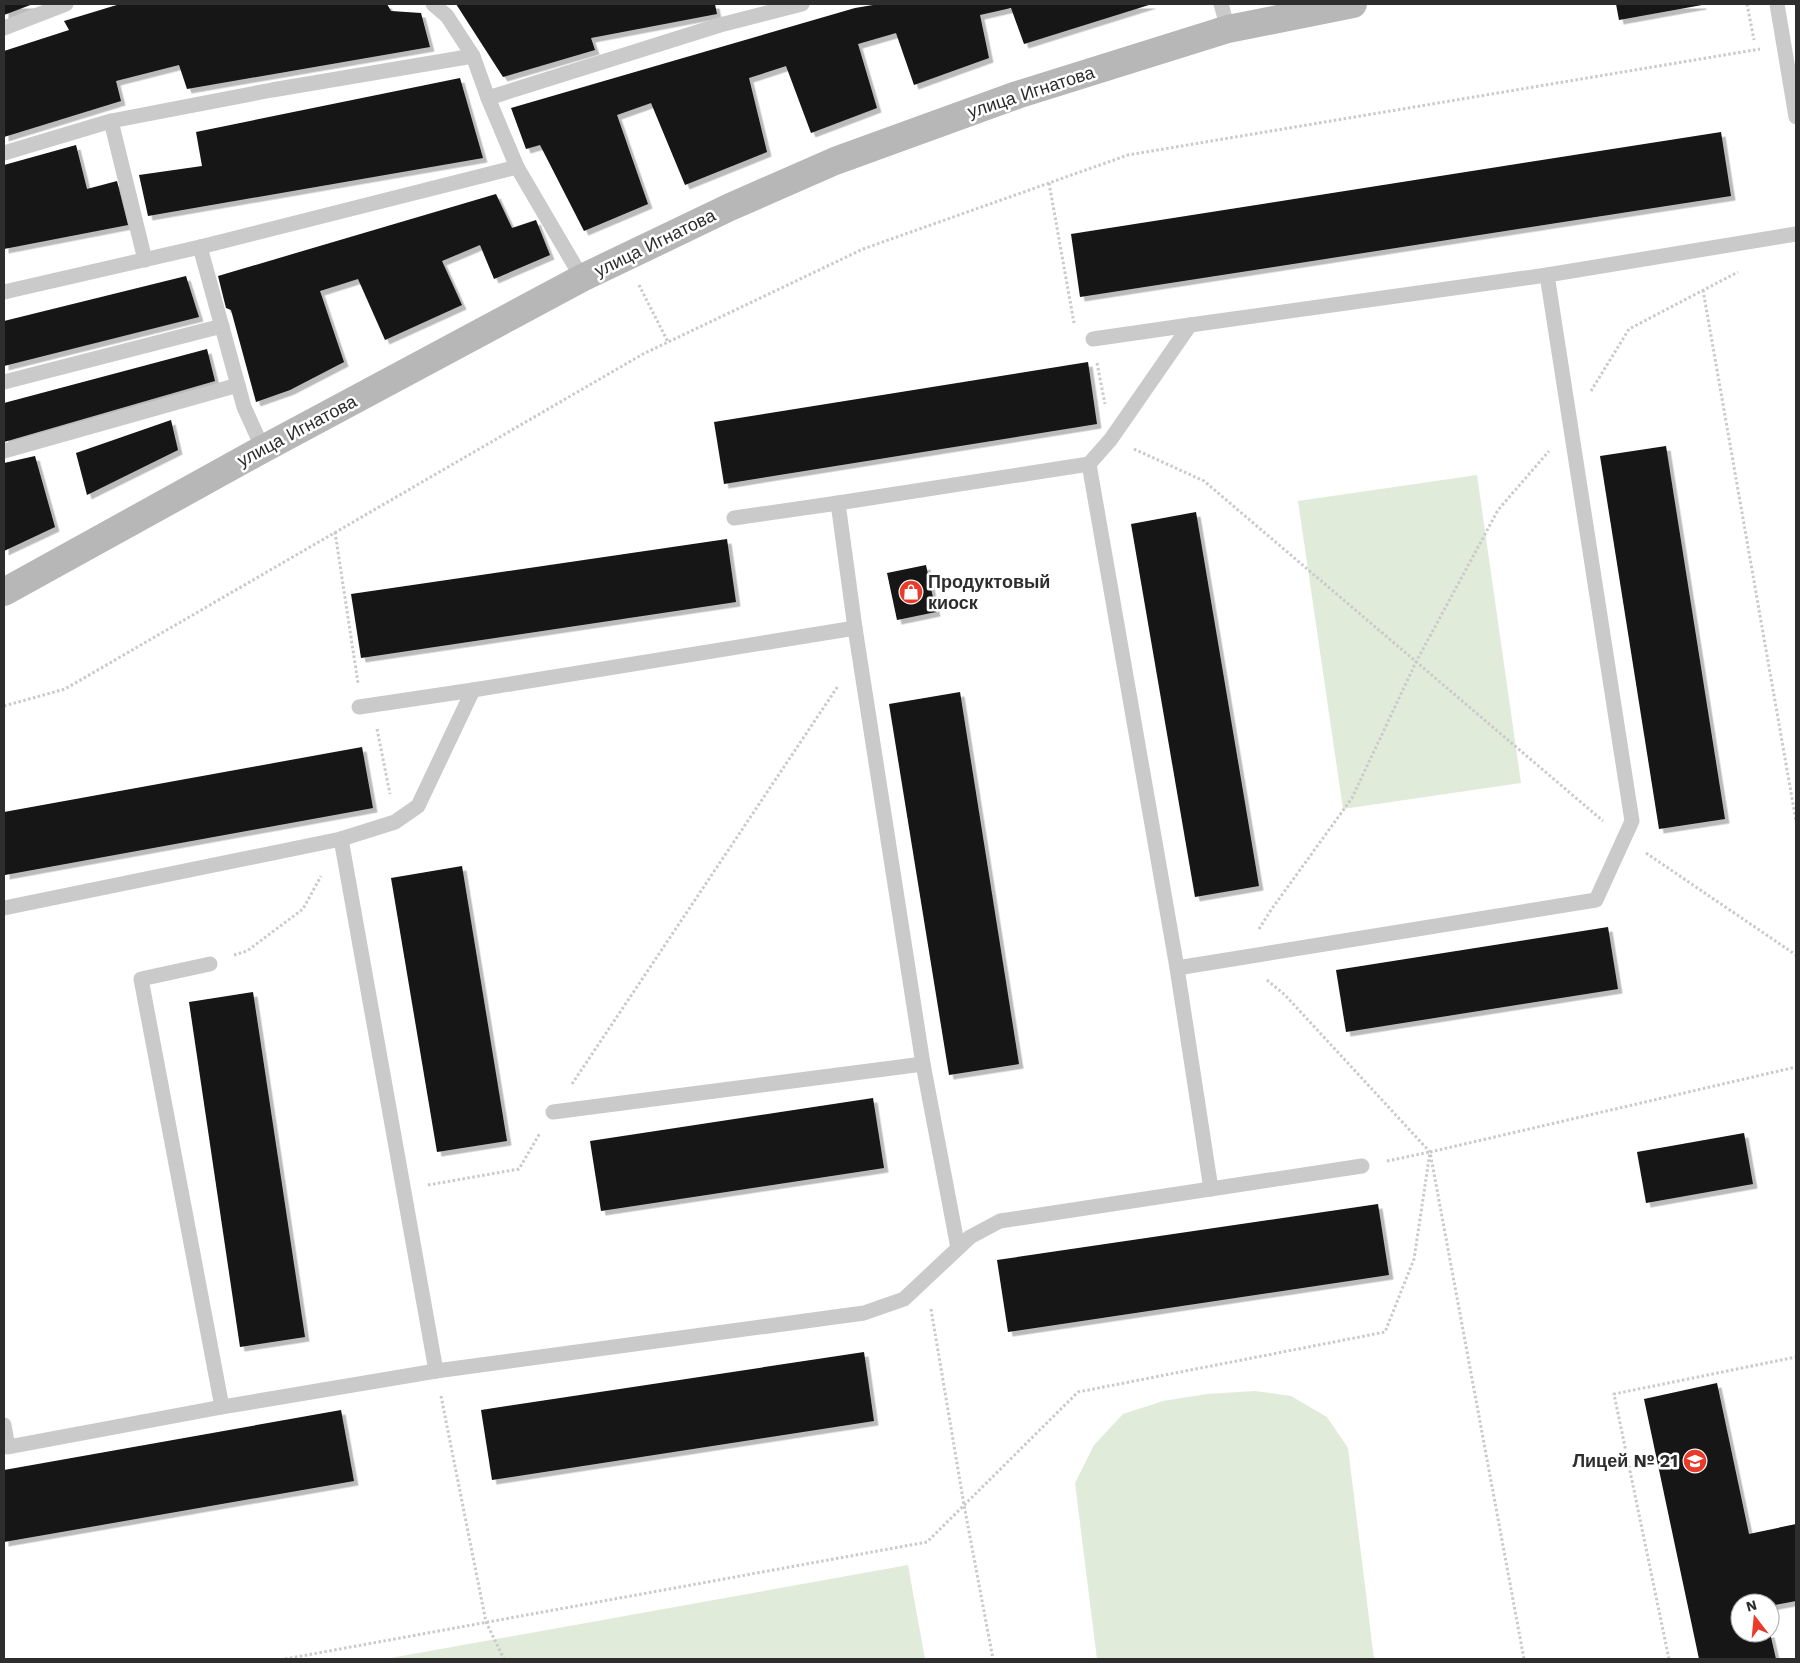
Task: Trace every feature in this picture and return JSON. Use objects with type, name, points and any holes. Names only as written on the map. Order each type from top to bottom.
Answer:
[{"type":"main road","name":"улица Игнатова","points":[[4,592],[263,449],[582,278],[730,207],[835,162],[1225,16],[1353,4]]},
{"type":"lane","points":[[4,28],[66,4]]},
{"type":"lane","points":[[433,4],[447,16],[473,56],[516,167],[582,278]]},
{"type":"lane","points":[[488,98],[720,25],[802,4]]},
{"type":"lane","points":[[1776,4],[1796,117]]},
{"type":"lane","points":[[4,153],[111,121],[272,90],[473,56]]},
{"type":"lane","points":[[111,121],[145,260]]},
{"type":"lane","points":[[4,292],[200,247],[516,167]]},
{"type":"lane","points":[[1093,339],[1547,274],[1796,234]]},
{"type":"lane","points":[[200,247],[244,407],[263,449]]},
{"type":"lane","points":[[1177,968],[1596,900],[1632,821],[1547,274]]},
{"type":"lane","points":[[734,518],[1089,464],[1111,439],[1190,325]]},
{"type":"lane","points":[[4,382],[222,326]]},
{"type":"lane","points":[[4,451],[238,385]]},
{"type":"lane","points":[[1089,464],[1177,968],[1211,1189]]},
{"type":"lane","points":[[838,503],[858,655],[923,1064],[958,1248]]},
{"type":"lane","points":[[366,707],[855,628]]},
{"type":"lane","points":[[4,908],[341,840],[395,822],[418,806],[473,690]]},
{"type":"lane","points":[[341,840],[436,1371]]},
{"type":"lane","points":[[210,964],[141,979],[222,1407]]},
{"type":"lane","points":[[553,1112],[923,1064]]},
{"type":"lane","points":[[4,1425],[6,1447],[222,1407],[436,1371],[864,1313],[904,1299],[970,1237],[1000,1221],[1362,1166]]},
{"type":"path","points":[[1747,4],[1756,50]]},
{"type":"path","points":[[4,706],[65,688],[643,354],[863,249],[1128,155],[1783,46]]},
{"type":"path","points":[[1049,183],[1076,334],[1093,339],[1111,439],[1204,481],[1624,839],[1796,955]]},
{"type":"path","points":[[1524,1659],[1430,1152],[1285,996],[1243,958],[1271,910],[1352,798],[1416,662],[1498,510],[1571,426],[1628,329],[1746,268]]},
{"type":"path","points":[[1703,290],[1796,821]]},
{"type":"path","points":[[335,532],[359,686],[395,822]]},
{"type":"path","points":[[403,1190],[519,1169],[553,1112],[858,655]]},
{"type":"path","points":[[210,964],[246,951],[303,909],[341,840]]},
{"type":"path","points":[[1362,1166],[1430,1152],[1796,1066]]},
{"type":"path","points":[[285,1659],[927,1542],[1078,1392],[1385,1332],[1414,1259],[1430,1152]]},
{"type":"path","points":[[926,1278],[964,1505],[993,1659]]},
{"type":"path","points":[[1670,1659],[1614,1394],[1796,1357]]},
{"type":"path","points":[[436,1371],[486,1622],[504,1659]]},
{"type":"green space","points":[[1477,475],[1521,783],[1343,809],[1298,501]]},
{"type":"green space","points":[[1255,1391],[1291,1396],[1327,1417],[1348,1448],[1374,1659],[1097,1659],[1075,1483],[1094,1445],[1123,1414],[1163,1401],[1207,1394]]},
{"type":"green space","points":[[908,1565],[925,1659],[385,1659]]},
{"type":"building","points":[[4,4],[33,4],[4,15]]},
{"type":"building","points":[[120,4],[387,4],[391,11],[421,13],[430,47],[187,89],[179,65],[116,81],[121,101],[4,137],[4,51],[69,30],[64,21]]},
{"type":"building","points":[[456,4],[715,4],[717,14],[591,38],[595,50],[503,77]]},
{"type":"building","points":[[879,4],[1152,4],[1024,44],[1011,8],[980,15],[989,58],[914,85],[896,33],[858,44],[877,108],[811,133],[786,66],[749,78],[767,152],[685,185],[651,103],[617,115],[648,204],[584,231],[540,145],[526,149],[511,108],[855,8]]},
{"type":"building","points":[[1616,4],[1702,4],[1702,5],[1619,20]]},
{"type":"building","points":[[460,78],[483,158],[148,216],[139,175],[202,166],[196,132]]},
{"type":"building","points":[[1721,132],[1731,196],[1080,297],[1071,234]]},
{"type":"building","points":[[76,145],[87,189],[117,181],[128,225],[4,249],[4,165]]},
{"type":"building","points":[[496,194],[512,228],[536,220],[550,255],[494,279],[480,245],[442,261],[462,305],[385,340],[358,279],[320,291],[344,362],[290,390],[256,402],[231,310],[226,308],[218,276]]},
{"type":"building","points":[[186,276],[199,317],[4,366],[4,321]]},
{"type":"building","points":[[207,349],[215,381],[4,442],[4,403]]},
{"type":"building","points":[[1088,362],[1097,424],[724,484],[714,422]]},
{"type":"building","points":[[171,420],[178,450],[87,495],[76,453]]},
{"type":"building","points":[[1666,446],[1725,819],[1659,829],[1600,456]]},
{"type":"building","points":[[35,456],[55,527],[4,551],[4,463]]},
{"type":"building","points":[[1196,512],[1259,886],[1195,897],[1131,524]]},
{"type":"building","points":[[727,539],[736,602],[361,658],[351,594]]},
{"type":"building","name":"Продуктовый киоск","points":[[926,565],[936,612],[897,620],[887,573]]},
{"type":"building","points":[[960,692],[1019,1064],[949,1075],[889,704]]},
{"type":"building","points":[[362,747],[373,808],[5,875],[4,812]]},
{"type":"building","points":[[462,866],[507,1141],[437,1152],[391,878]]},
{"type":"building","points":[[1608,927],[1618,989],[1346,1032],[1336,970]]},
{"type":"building","points":[[253,992],[305,1337],[240,1347],[189,1002]]},
{"type":"building","points":[[873,1098],[884,1168],[601,1211],[590,1141]]},
{"type":"building","points":[[1744,1133],[1753,1184],[1646,1203],[1637,1152]]},
{"type":"building","points":[[1378,1204],[1389,1275],[1008,1332],[997,1260]]},
{"type":"building","points":[[864,1352],[874,1421],[492,1480],[481,1410]]},
{"type":"building","name":"Лицей № 21","points":[[1717,1383],[1749,1534],[1796,1524],[1796,1601],[1780,1604],[1780,1593],[1730,1593],[1730,1643],[1772,1643],[1776,1659],[1699,1659],[1644,1399]]},
{"type":"building","points":[[341,1410],[354,1481],[4,1542],[4,1470]]},
{"type":"place","name":"Продуктовый киоск","points":[[911,592]]},
{"type":"place","name":"Лицей № 21","points":[[1695,1461]]}]
